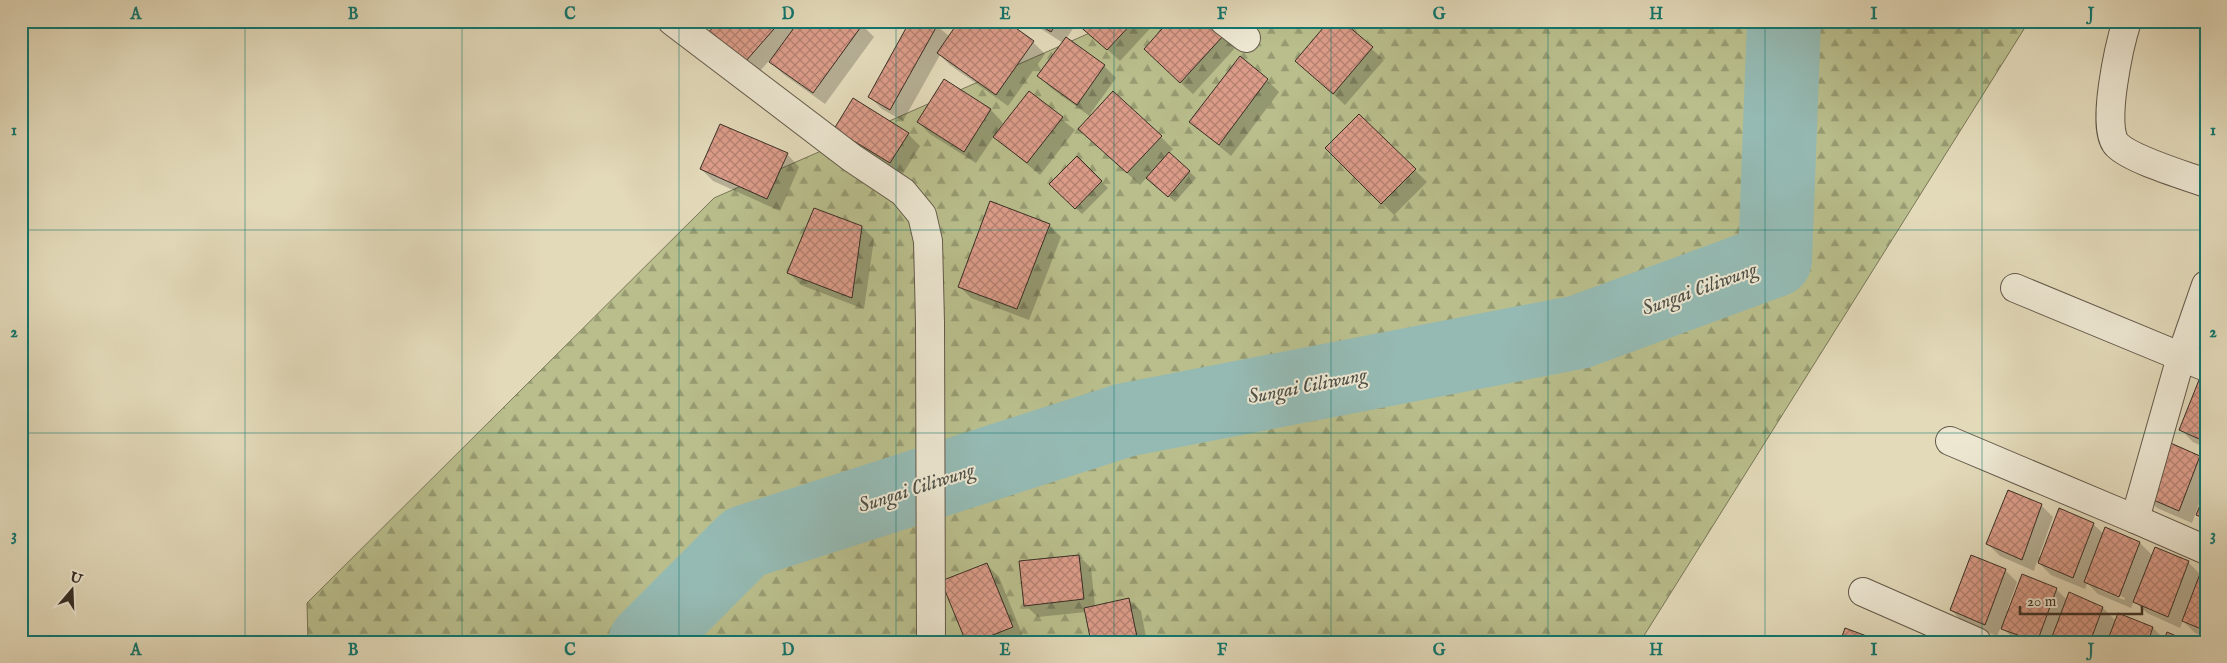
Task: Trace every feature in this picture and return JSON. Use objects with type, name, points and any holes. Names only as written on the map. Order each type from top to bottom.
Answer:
[{"type":"street","points":[[672,21],[852,158],[886,179],[915,205],[922,214],[928,241],[930,322],[931,642]]},
{"type":"street","points":[[1224,21],[1246,38]]},
{"type":"street","points":[[2127,21],[2117,52],[2109,129],[2116,144],[2128,153],[2206,183]]},
{"type":"street","points":[[2135,519],[2181,357],[2206,285]]},
{"type":"street","points":[[2015,288],[2206,367]]},
{"type":"street","points":[[1950,441],[2206,550]]},
{"type":"street","points":[[1863,592],[1977,642]]},
{"type":"green space","points":[[1117,21],[2029,21],[1640,642],[308,642],[307,603],[714,198]]},
{"type":"building","points":[[719,21],[781,21],[738,70],[703,38]]},
{"type":"building","points":[[799,21],[860,21],[863,24],[813,93],[769,62]]},
{"type":"building","points":[[910,21],[934,21],[938,24],[890,110],[868,97]]},
{"type":"building","points":[[959,21],[1006,21],[1034,41],[996,95],[937,53]]},
{"type":"building","points":[[1033,21],[1058,21],[1051,32]]},
{"type":"building","points":[[1081,21],[1134,21],[1107,50],[1077,24]]},
{"type":"building","points":[[1169,21],[1209,21],[1224,35],[1180,83],[1144,49]]},
{"type":"building","points":[[1329,21],[1342,21],[1373,47],[1333,94],[1295,61]]},
{"type":"building","points":[[1066,37],[1105,65],[1077,105],[1037,76]]},
{"type":"building","points":[[1240,56],[1268,79],[1219,145],[1189,122]]},
{"type":"building","points":[[944,79],[991,109],[964,152],[917,122]]},
{"type":"building","points":[[1029,91],[1063,117],[1027,163],[993,137]]},
{"type":"building","points":[[1113,91],[1162,136],[1127,173],[1078,129]]},
{"type":"building","points":[[853,98],[909,133],[890,163],[834,129]]},
{"type":"building","points":[[1359,114],[1416,169],[1381,204],[1325,148]]},
{"type":"building","points":[[720,124],[788,153],[767,199],[700,169]]},
{"type":"building","points":[[1169,152],[1190,171],[1168,197],[1146,178]]},
{"type":"building","points":[[1077,156],[1102,181],[1075,209],[1049,184]]},
{"type":"building","points":[[990,201],[1050,224],[1017,309],[958,287]]},
{"type":"building","points":[[814,208],[862,226],[852,298],[787,273]]},
{"type":"building","points":[[2201,375],[2206,377],[2206,442],[2179,430]]},
{"type":"building","points":[[2166,441],[2200,456],[2179,511],[2144,496]]},
{"type":"building","points":[[2008,490],[2042,504],[2022,560],[1986,544]]},
{"type":"building","points":[[2206,490],[2206,519],[2196,515]]},
{"type":"building","points":[[2059,508],[2094,523],[2073,578],[2038,563]]},
{"type":"building","points":[[2105,527],[2140,542],[2119,597],[2084,582]]},
{"type":"building","points":[[2155,547],[2189,561],[2168,617],[2133,602]]},
{"type":"building","points":[[1079,555],[1084,599],[1024,606],[1019,561]]},
{"type":"building","points":[[1971,555],[2006,569],[1985,625],[1950,610]]},
{"type":"building","points":[[987,563],[1013,627],[975,642],[966,642],[941,581]]},
{"type":"building","points":[[2203,566],[2206,567],[2206,631],[2182,621]]},
{"type":"building","points":[[2022,574],[2057,588],[2037,642],[2001,629]]},
{"type":"building","points":[[2069,592],[2103,607],[2090,642],[2050,642]]},
{"type":"building","points":[[1129,598],[1138,642],[1091,642],[1084,608]]},
{"type":"building","points":[[2118,613],[2153,627],[2148,642],[2107,642]]},
{"type":"building","points":[[1845,628],[1880,641],[1880,642],[1840,642]]},
{"type":"building","points":[[2167,632],[2190,642],[2163,642]]},
{"type":"waterway","name":"Sungai Ciliwung","points":[[645,642],[745,542],[1125,420],[1579,332],[1775,260],[1784,21]]}]
